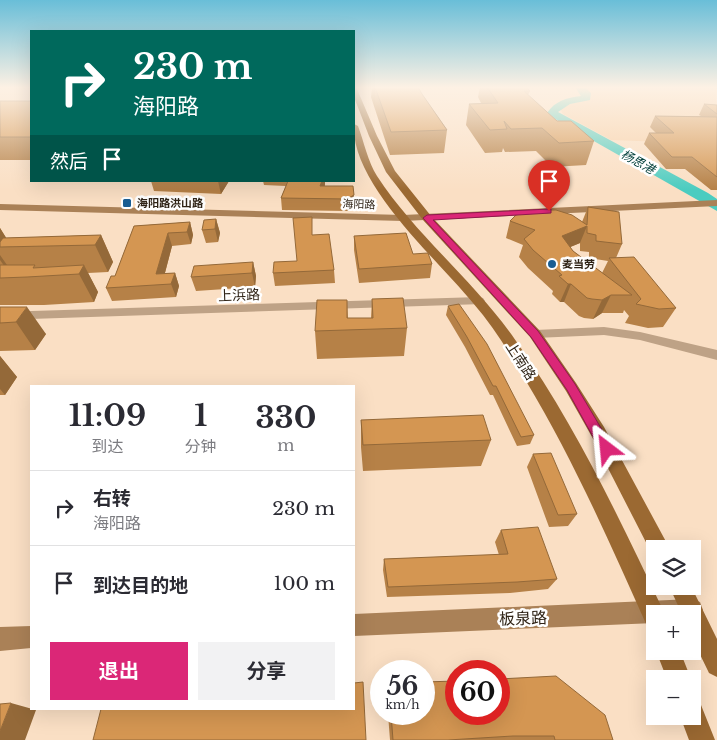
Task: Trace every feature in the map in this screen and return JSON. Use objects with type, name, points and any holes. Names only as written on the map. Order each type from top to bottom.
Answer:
[{"type":"main road","name":"上南路","points":[[367,122],[391,172],[427,218],[535,334],[571,387],[598,432],[655,540]]},
{"type":"main road","name":"上南路","points":[[355,129],[372,174],[403,218],[479,301],[511,344],[552,410],[607,515],[649,605]]},
{"type":"main road","points":[[701,630],[717,665]]},
{"type":"main road","points":[[696,725],[702,740]]},
{"type":"street","name":"海阳路","points":[[0,207],[427,218],[717,203]]},
{"type":"street","name":"上浜路","points":[[0,316],[85,315],[479,301]]},
{"type":"street","points":[[535,334],[604,330],[640,336],[717,355]]},
{"type":"street","name":"板泉路","points":[[355,625],[646,616]]},
{"type":"street","points":[[0,639],[30,637]]},
{"type":"shaded area","points":[[577,122],[717,122],[717,144],[611,140]]},
{"type":"building","points":[[0,122],[30,122],[30,137],[0,137]]},
{"type":"building","points":[[387,122],[441,122],[447,130],[391,132]]},
{"type":"building","points":[[483,122],[504,122],[507,129],[490,130]]},
{"type":"building","points":[[504,122],[572,122],[594,141],[559,143],[542,128],[511,129]]},
{"type":"building","points":[[661,122],[717,122],[717,177],[692,157],[672,157],[649,133],[674,133]]},
{"type":"building","points":[[288,182],[322,182],[320,186],[353,186],[354,195],[347,199],[281,198]]},
{"type":"building","points":[[588,207],[619,212],[622,244],[596,241],[596,235],[587,233],[587,226],[562,236],[573,251],[632,295],[611,295],[602,300],[587,298],[559,276],[562,275],[533,250],[524,239],[535,230],[510,221],[516,215],[534,210],[556,210],[572,215],[587,225]]},
{"type":"building","points":[[312,217],[312,235],[329,234],[334,270],[273,273],[274,262],[297,261],[293,218]]},
{"type":"building","points":[[216,219],[215,229],[202,230],[204,220]]},
{"type":"building","points":[[190,222],[187,232],[168,233],[156,274],[175,273],[171,284],[106,288],[111,276],[115,276],[134,226]]},
{"type":"building","points":[[406,233],[413,254],[428,253],[432,264],[359,269],[354,236]]},
{"type":"building","points":[[101,235],[95,245],[0,247],[0,242],[3,238]]},
{"type":"building","points":[[634,257],[676,308],[659,309],[636,304],[641,299],[609,258]]},
{"type":"building","points":[[253,262],[252,273],[191,277],[194,266]]},
{"type":"building","points":[[0,265],[35,265],[33,268],[84,265],[79,274],[0,278]]},
{"type":"building","points":[[403,298],[407,328],[315,331],[317,300],[347,300],[347,318],[373,318],[372,299]]},
{"type":"building","points":[[459,304],[487,344],[534,435],[521,437],[496,386],[493,386],[448,306]]},
{"type":"building","points":[[0,307],[27,307],[16,322],[0,323]]},
{"type":"building","points":[[483,415],[491,440],[363,445],[361,420]]},
{"type":"building","points":[[551,453],[577,514],[558,515],[533,454]]},
{"type":"building","points":[[538,527],[557,579],[388,587],[384,559],[508,554],[501,530]]},
{"type":"building","points":[[556,676],[605,715],[613,740],[555,740],[554,736],[513,736],[448,740],[393,740],[392,725],[435,725],[435,682],[445,681],[445,725],[510,725],[510,678]]},
{"type":"building","points":[[363,682],[366,740],[93,740],[101,710],[355,710],[355,683]]},
{"type":"building","points":[[11,703],[0,731],[0,704]]},
{"type":"waterway","name":"杨思港","points":[[568,122],[703,196],[717,206]]},
{"type":"place","name":"海阳路洪山路","points":[[127,203]]},
{"type":"place","name":"麦当劳","points":[[552,264]]},
{"type":"route","points":[[549,211],[427,218],[535,334],[571,387],[607,449]]}]
